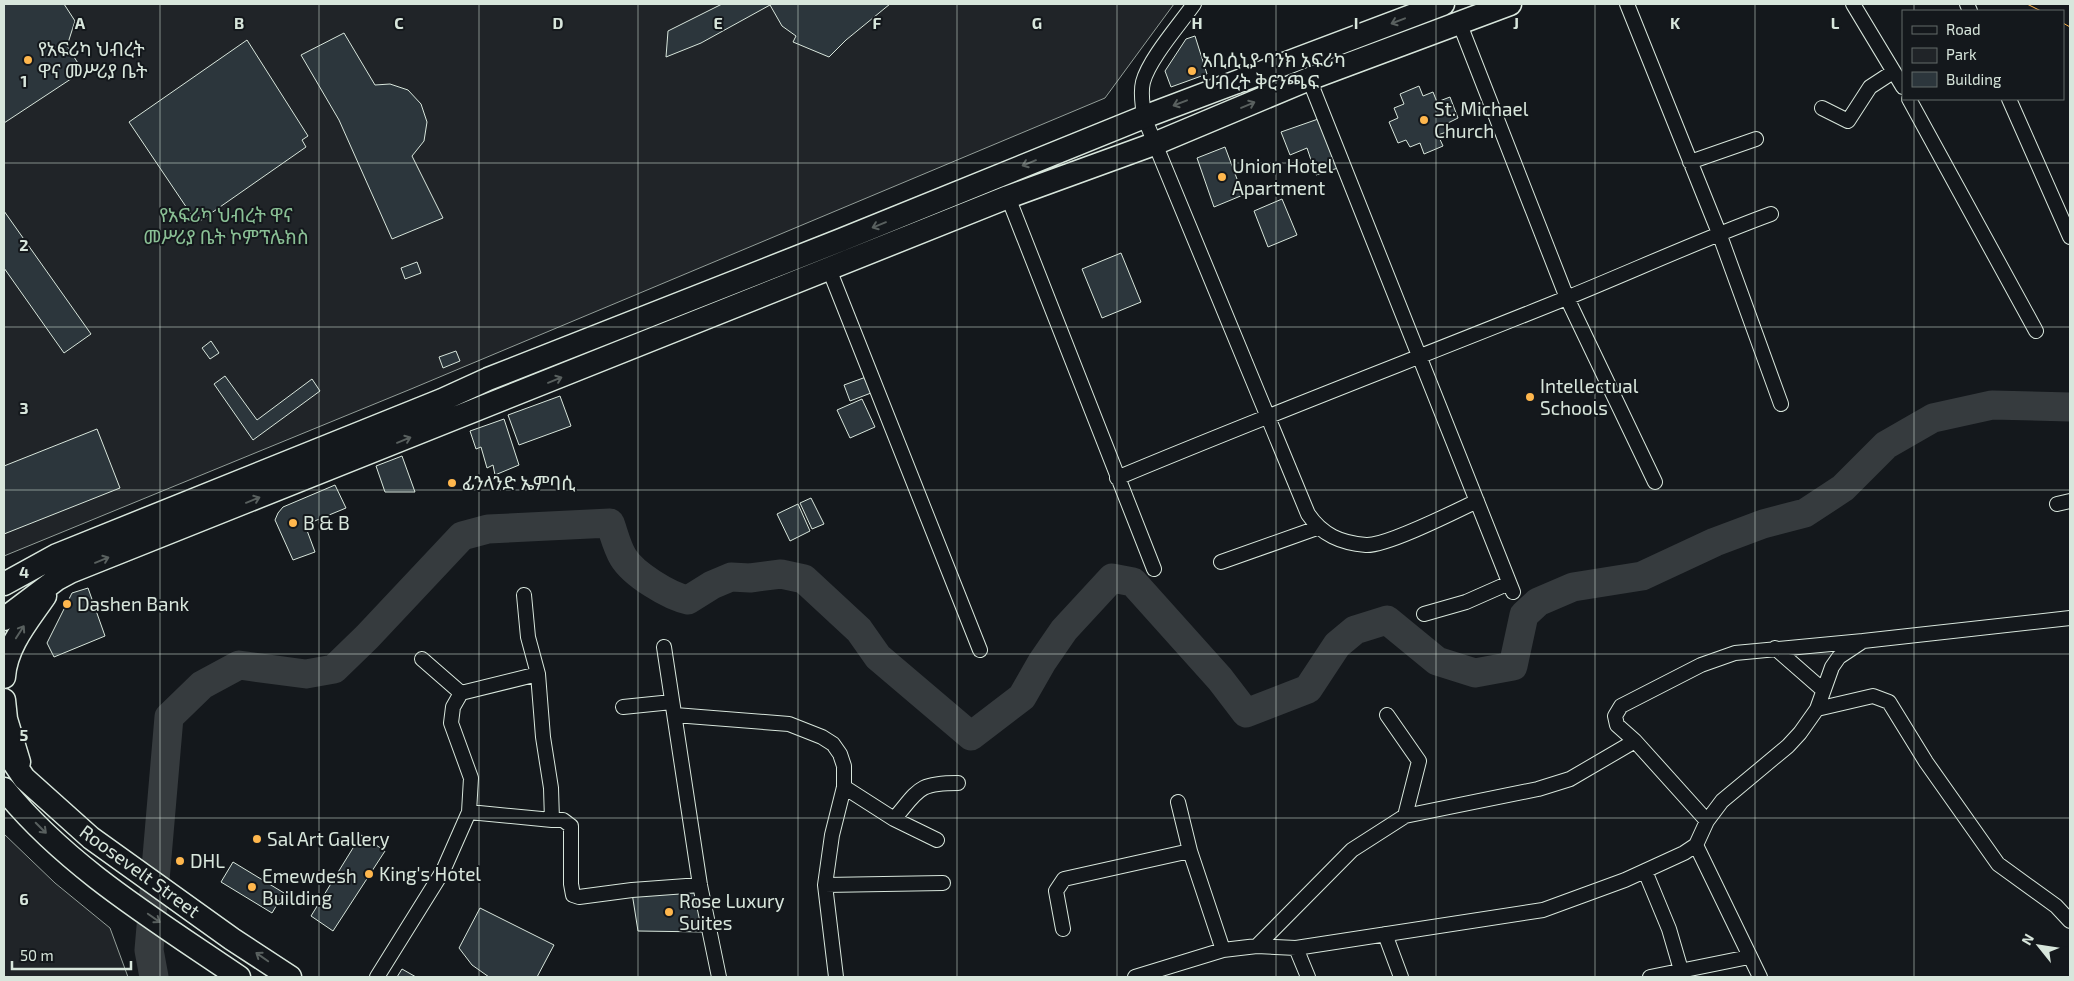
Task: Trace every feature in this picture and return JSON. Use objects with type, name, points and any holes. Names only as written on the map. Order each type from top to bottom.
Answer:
[{"type":"main road","points":[[4,584],[57,554],[433,404],[488,379],[841,240],[1144,117],[1443,4]]},
{"type":"main road","points":[[4,619],[57,579],[1008,197],[1154,144],[1309,79],[1510,4]]},
{"type":"main road","points":[[839,265],[841,240]]},
{"type":"main road","points":[[4,567],[57,554]]},
{"type":"main road","points":[[4,677],[5,666],[16,637],[57,579]]},
{"type":"main road","points":[[4,700],[6,719],[24,778]]},
{"type":"main road","name":"Roosevelt Street","points":[[4,748],[24,778],[91,838],[290,977]]},
{"type":"main road","name":"Roosevelt Street","points":[[4,789],[61,848],[114,890],[239,977]]},
{"type":"street","points":[[1194,4],[1148,69],[1143,82],[1141,96],[1144,117],[1308,514],[1317,528],[1338,539],[1367,545],[1432,522],[1477,501]]},
{"type":"street","points":[[1627,4],[1718,233],[1782,404]]},
{"type":"street","points":[[1853,4],[1902,86]]},
{"type":"street","points":[[1459,22],[1567,298],[1655,482]]},
{"type":"street","points":[[1822,108],[1848,121],[1870,87],[1894,72]]},
{"type":"street","points":[[1309,79],[1511,587],[1424,614]]},
{"type":"street","points":[[1910,100],[1935,142],[2036,330]]},
{"type":"street","points":[[2009,100],[2070,237]]},
{"type":"street","points":[[1690,162],[1756,139]]},
{"type":"street","points":[[1008,197],[1154,570]]},
{"type":"street","points":[[1117,478],[1267,416],[1567,298],[1718,233],[1771,214]]},
{"type":"street","points":[[839,265],[980,650]]},
{"type":"street","points":[[1220,562],[1317,528]]},
{"type":"street","points":[[524,594],[528,637],[538,674],[543,737],[551,788],[552,820]]},
{"type":"street","points":[[1707,821],[1635,742],[1617,725],[1615,716],[1621,706],[1701,666],[1735,654],[1775,648],[1863,641],[2070,618]]},
{"type":"street","points":[[1135,977],[1223,950],[1257,946],[1296,948],[1543,910],[1625,880],[1684,853],[1696,845],[1707,821],[1722,801],[1788,746],[1817,709],[1832,667],[1840,657],[1863,641]]},
{"type":"street","points":[[664,647],[700,886],[719,977]]},
{"type":"street","points":[[1775,648],[1823,690]]},
{"type":"street","points":[[422,660],[461,693]]},
{"type":"street","points":[[377,977],[443,871],[469,812],[471,778],[450,723],[453,707],[461,693],[538,674]]},
{"type":"street","points":[[1817,709],[1873,696],[1889,702],[1926,762],[1998,864],[2056,906],[2070,922]]},
{"type":"street","points":[[623,707],[674,709],[789,724],[806,729],[833,744],[840,754],[844,766],[844,787],[832,835],[825,885],[836,977]]},
{"type":"street","points":[[1387,715],[1419,761],[1405,816]]},
{"type":"street","points":[[1257,946],[1352,850],[1405,816],[1538,789],[1570,779],[1635,742]]},
{"type":"street","points":[[894,819],[920,789],[927,785],[958,784]]},
{"type":"street","points":[[844,787],[894,819],[937,840]]},
{"type":"street","points":[[1178,802],[1190,851],[1223,950]]},
{"type":"street","points":[[469,812],[563,820],[570,826],[571,890],[574,896],[700,886]]},
{"type":"street","points":[[1696,845],[1749,958],[1760,977]]},
{"type":"street","points":[[1063,929],[1056,891],[1064,879],[1190,851]]},
{"type":"street","points":[[1645,871],[1669,928],[1681,970]]},
{"type":"street","points":[[825,885],[943,883]]},
{"type":"street","points":[[1385,934],[1401,977]]},
{"type":"street","points":[[1296,948],[1308,977]]},
{"type":"street","points":[[1650,977],[1749,958]]},
{"type":"green space","name":"የአፍሪካ ህብረት ዋና መሥሪያ ቤት ኮምፕሌክስ","points":[[4,4],[1174,4],[1105,98],[411,389],[4,556]]},
{"type":"green space","points":[[4,834],[55,883],[110,928],[128,977],[4,977]]},
{"type":"building","points":[[4,4],[64,4],[75,21],[67,46],[83,71],[4,123]]},
{"type":"building","points":[[722,4],[890,4],[846,40],[829,57],[793,42],[796,36],[782,26],[770,5],[701,43],[666,57],[668,31]]},
{"type":"building","points":[[344,33],[375,85],[390,84],[408,90],[421,104],[427,122],[424,141],[412,156],[443,218],[392,239],[339,120],[301,55]]},
{"type":"building","points":[[1195,36],[1207,74],[1171,87],[1165,71],[1186,39]]},
{"type":"building","points":[[247,40],[308,136],[302,140],[306,147],[197,223],[129,122]]},
{"type":"building","name":"St. Michael Church","points":[[1419,86],[1423,96],[1433,92],[1437,102],[1450,97],[1458,118],[1446,124],[1449,131],[1438,135],[1443,146],[1424,154],[1420,143],[1410,147],[1406,140],[1398,143],[1389,122],[1398,118],[1394,108],[1404,104],[1400,94]]},
{"type":"building","points":[[1321,118],[1338,168],[1316,175],[1307,148],[1290,155],[1281,132]]},
{"type":"building","points":[[1225,147],[1243,195],[1214,207],[1197,158]]},
{"type":"building","points":[[1282,199],[1297,235],[1268,247],[1254,211]]},
{"type":"building","points":[[4,211],[91,334],[64,353],[4,268]]},
{"type":"building","points":[[1121,253],[1141,302],[1102,318],[1082,269]]},
{"type":"building","points":[[417,262],[421,273],[405,279],[401,268]]},
{"type":"building","points":[[211,341],[219,353],[210,359],[202,348]]},
{"type":"building","points":[[456,351],[460,361],[443,368],[439,357]]},
{"type":"building","points":[[225,376],[257,420],[312,379],[320,391],[253,440],[214,384]]},
{"type":"building","points":[[866,377],[871,393],[850,401],[844,385]]},
{"type":"building","points":[[560,396],[571,426],[519,445],[508,415]]},
{"type":"building","points":[[862,399],[875,427],[850,438],[837,410]]},
{"type":"building","points":[[504,419],[519,465],[495,475],[493,465],[487,468],[481,447],[476,449],[470,431]]},
{"type":"building","points":[[97,429],[120,488],[4,534],[4,466]]},
{"type":"building","points":[[402,456],[415,492],[385,492],[376,466]]},
{"type":"building","name":"B & B","points":[[335,485],[346,508],[305,525],[315,552],[293,560],[275,520],[278,513],[283,507]]},
{"type":"building","points":[[811,498],[824,524],[812,529],[800,503]]},
{"type":"building","points":[[798,504],[810,531],[790,541],[777,514]]},
{"type":"building","points":[[88,588],[105,636],[54,657],[47,643],[72,593]]},
{"type":"building","points":[[361,835],[385,851],[333,931],[311,916]]},
{"type":"building","name":"Emewdesh Building","points":[[233,862],[284,893],[272,913],[221,882]]},
{"type":"building","name":"Rose Luxury Suites","points":[[698,889],[706,932],[638,931],[632,893]]},
{"type":"building","points":[[480,908],[554,945],[537,977],[489,977],[472,965],[459,948]]},
{"type":"building","points":[[402,969],[416,977],[397,977]]},
{"type":"waterway","points":[[154,977],[149,950],[169,717],[202,685],[239,665],[306,674],[334,669],[367,637],[462,536],[488,529],[610,523],[617,545],[628,564],[643,577],[662,589],[688,600],[712,585],[731,577],[750,578],[781,574],[804,579],[859,630],[878,657],[971,736],[1022,697],[1042,662],[1064,630],[1112,578],[1133,582],[1220,679],[1246,713],[1308,689],[1337,645],[1355,630],[1387,620],[1437,661],[1475,673],[1513,666],[1524,615],[1538,602],[1573,587],[1642,576],[1715,542],[1763,524],[1805,513],[1843,488],[1886,445],[1933,418],[1992,405],[2070,407]]},
{"type":"power","points":[[2027,4],[2039,10]]},
{"type":"power","points":[[2064,24],[2070,27]]},
{"type":"place","name":"የአፍሪካ ህብረት ዋና መሥሪያ ቤት","points":[[28,60]]},
{"type":"place","name":"አቢሲኒያ ባንክ አፍሪካ ህብረት ቅርንጫፍ","points":[[1192,71]]},
{"type":"place","name":"St. Michael Church","points":[[1424,120]]},
{"type":"place","name":"Union Hotel Apartment","points":[[1222,177]]},
{"type":"place","name":"Intellectual Schools","points":[[1530,397]]},
{"type":"place","name":"ፊንላንድ ኤምባሲ","points":[[452,483]]},
{"type":"place","name":"B & B","points":[[293,523]]},
{"type":"place","name":"Dashen Bank","points":[[67,604]]},
{"type":"place","name":"Sal Art Gallery","points":[[257,839]]},
{"type":"place","name":"DHL","points":[[180,861]]},
{"type":"place","name":"King's Hotel","points":[[369,874]]},
{"type":"place","name":"Emewdesh Building","points":[[252,887]]},
{"type":"place","name":"Rose Luxury Suites","points":[[669,912]]}]
